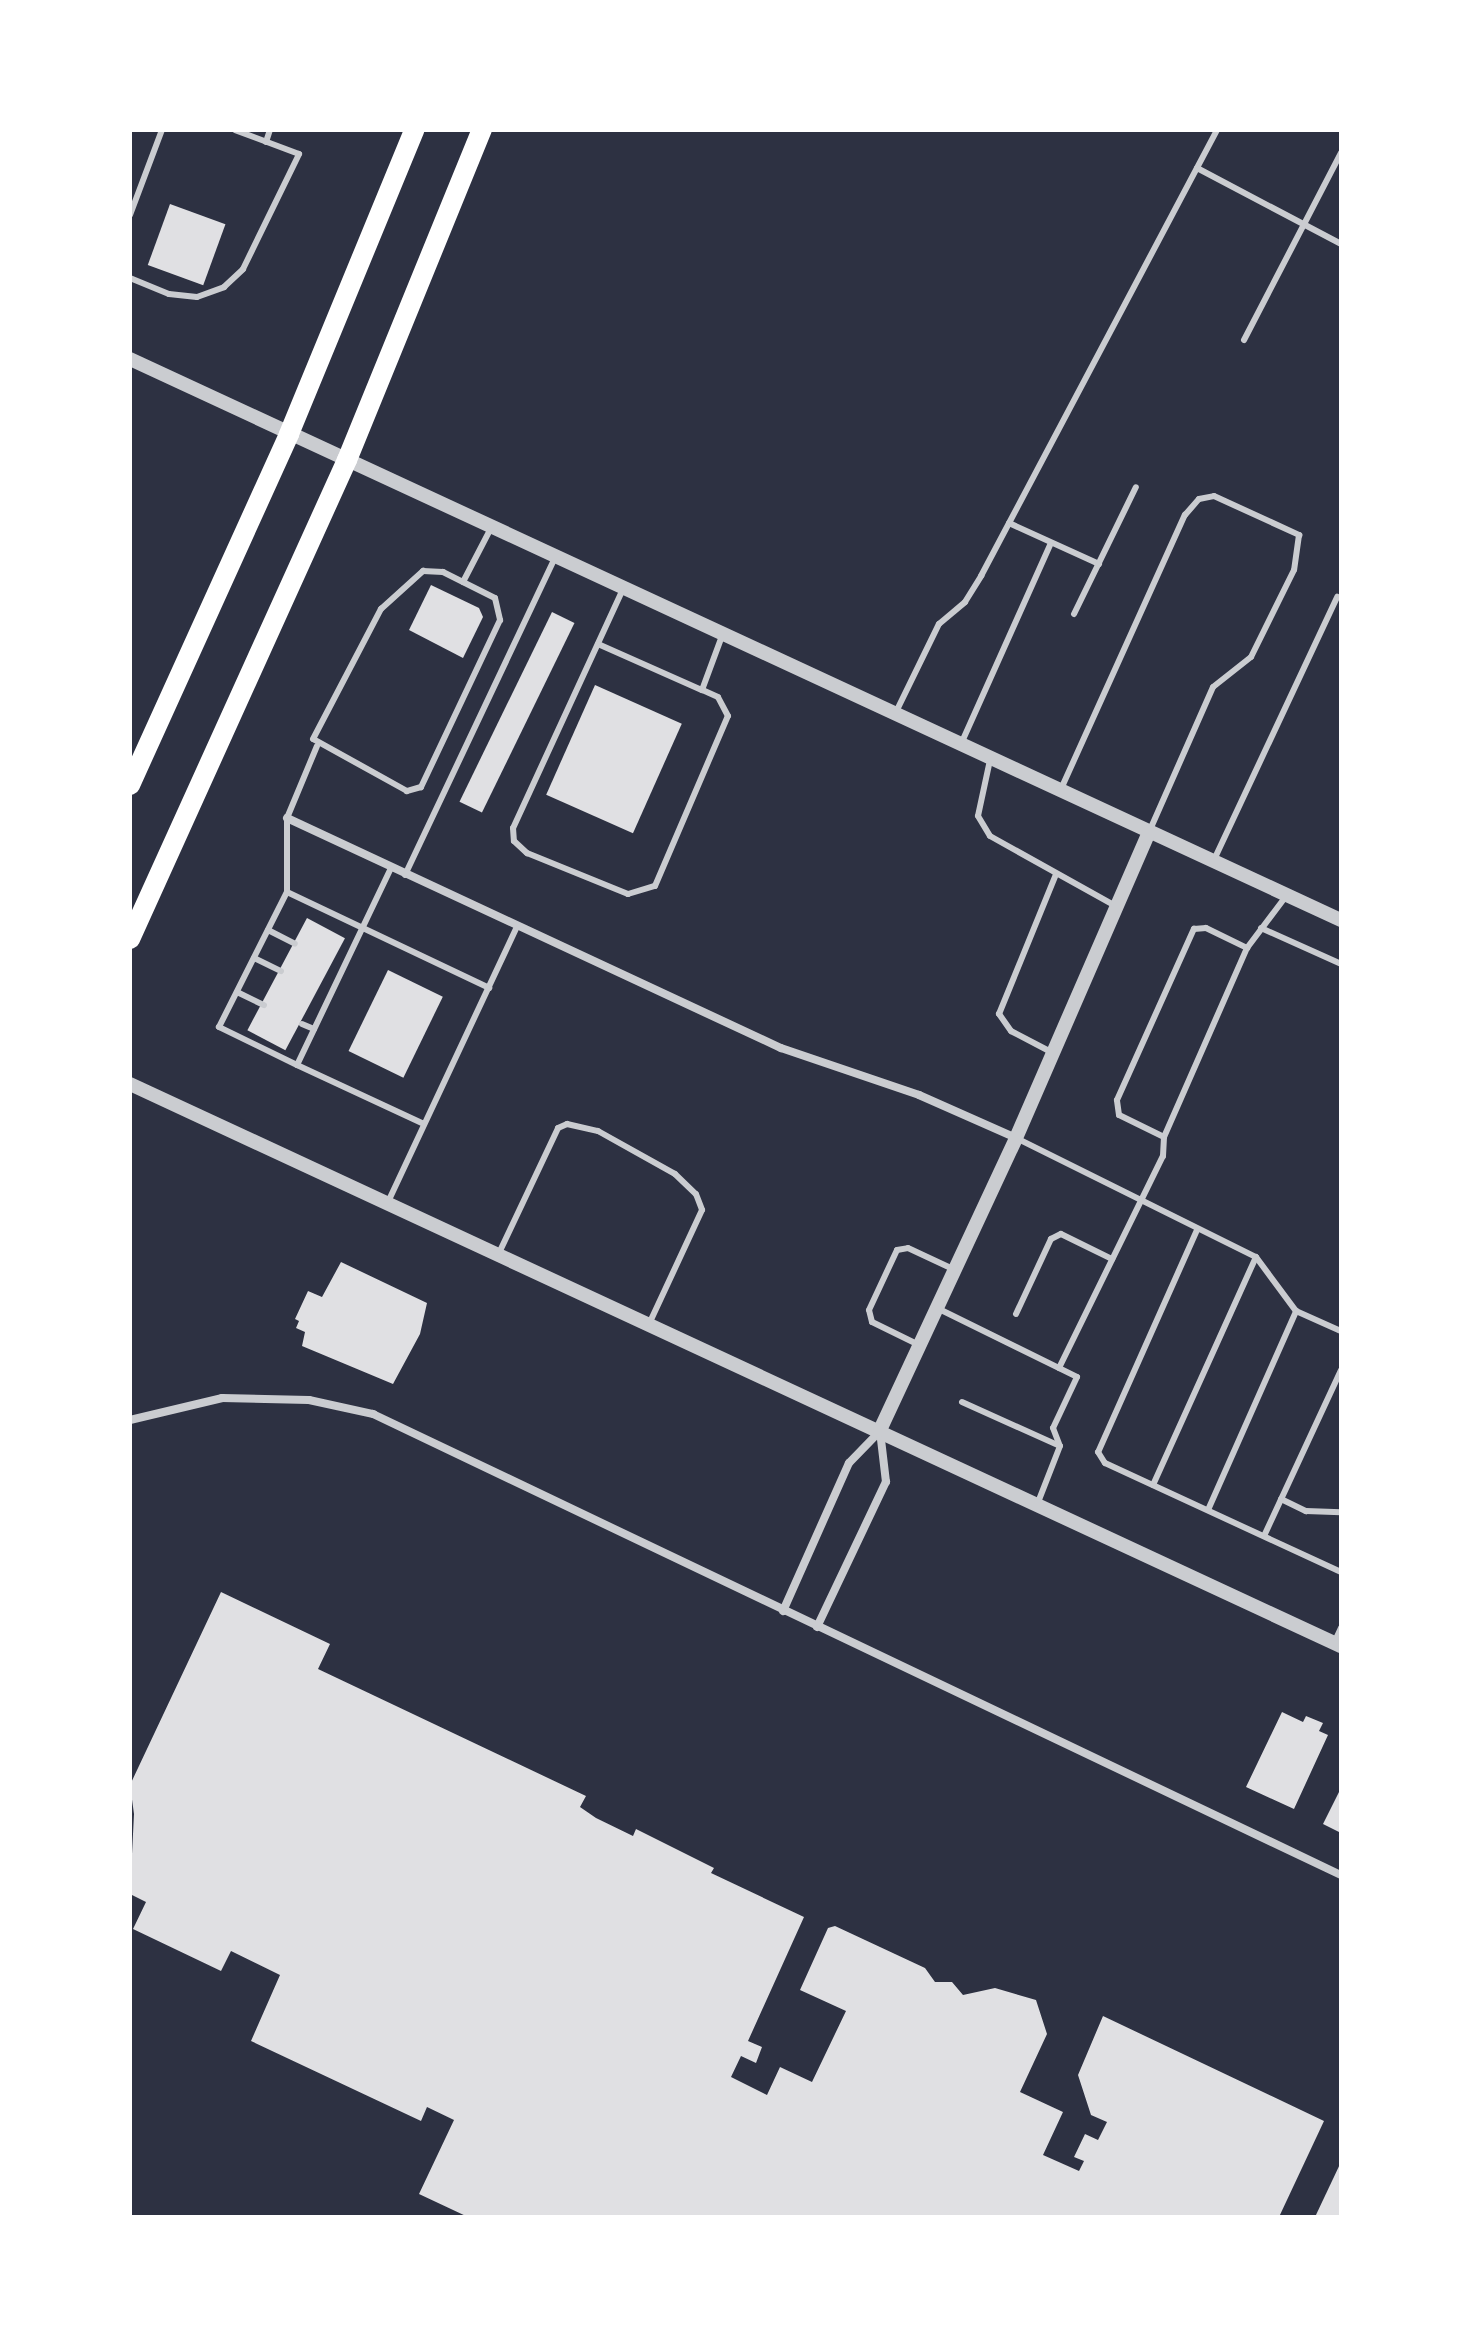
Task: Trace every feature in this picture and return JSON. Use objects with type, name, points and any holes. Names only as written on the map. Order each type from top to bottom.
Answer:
[{"type":"highway","points":[[130,785],[289,434],[414,130]]},
{"type":"highway","points":[[130,939],[347,460],[482,130]]},
{"type":"street","points":[[130,359],[1341,920]]},
{"type":"street","points":[[287,818],[781,1048],[919,1095],[1016,1138]]},
{"type":"street","points":[[783,1611],[849,1463],[880,1430],[920,1345],[1016,1138],[1149,832]]},
{"type":"street","points":[[130,1084],[650,1322],[1338,1645]]},
{"type":"street","points":[[130,1420],[222,1398],[309,1400],[373,1414],[1341,1875]]},
{"type":"street","points":[[817,1627],[886,1482],[880,1430]]},
{"type":"lane","points":[[130,215],[162,130]]},
{"type":"lane","points":[[130,278],[169,294],[197,297],[224,287],[243,269],[299,154],[235,130]]},
{"type":"lane","points":[[266,142],[270,130]]},
{"type":"lane","points":[[895,716],[939,624],[965,602],[1009,523],[1217,130]]},
{"type":"lane","points":[[1244,340],[1341,153]]},
{"type":"lane","points":[[1197,168],[1341,244]]},
{"type":"lane","points":[[1074,614],[1136,487]]},
{"type":"lane","points":[[1059,792],[1185,515],[1199,499],[1214,496],[1299,535],[1300,547],[1251,657],[1213,687],[1149,832]]},
{"type":"lane","points":[[1009,523],[1099,564]]},
{"type":"lane","points":[[463,582],[491,528]]},
{"type":"lane","points":[[960,746],[1051,543]]},
{"type":"lane","points":[[405,875],[555,557]]},
{"type":"lane","points":[[317,746],[407,791],[421,787],[500,620],[495,598],[443,572],[423,571],[381,609],[314,731],[317,746],[287,818],[287,892],[219,1027],[424,1124]]},
{"type":"lane","points":[[598,644],[718,697],[728,716],[655,886],[628,894],[527,853],[514,841],[513,828],[623,589]]},
{"type":"lane","points":[[1213,862],[1337,597]]},
{"type":"lane","points":[[702,690],[722,635]]},
{"type":"lane","points":[[990,760],[978,816],[990,836],[1117,906]]},
{"type":"lane","points":[[297,1065],[391,868]]},
{"type":"lane","points":[[1053,1053],[1011,1031],[999,1014],[1056,874]]},
{"type":"lane","points":[[287,892],[489,988]]},
{"type":"lane","points":[[1059,1368],[1163,1156],[1164,1137],[1247,948],[1287,895]]},
{"type":"lane","points":[[388,1202],[517,926]]},
{"type":"lane","points":[[1164,1137],[1119,1115],[1117,1100],[1194,929],[1206,928],[1247,948]]},
{"type":"lane","points":[[1261,928],[1341,964]]},
{"type":"lane","points":[[268,930],[295,944]]},
{"type":"lane","points":[[254,958],[281,971]]},
{"type":"lane","points":[[333,962],[343,967]]},
{"type":"lane","points":[[319,990],[330,994]]},
{"type":"lane","points":[[237,992],[264,1005]]},
{"type":"lane","points":[[302,1024],[314,1029]]},
{"type":"lane","points":[[499,1253],[558,1128],[567,1124],[598,1131],[649,1155],[675,1174],[696,1194],[702,1210],[650,1322]]},
{"type":"lane","points":[[1016,1138],[1256,1257],[1296,1311],[1341,1331]]},
{"type":"lane","points":[[1197,1230],[1100,1442],[1105,1463],[1341,1572]]},
{"type":"lane","points":[[1016,1314],[1051,1239],[1061,1234],[1112,1259]]},
{"type":"lane","points":[[920,1345],[872,1322],[869,1310],[885,1275],[897,1250],[908,1248],[955,1270]]},
{"type":"lane","points":[[1153,1485],[1256,1257]]},
{"type":"lane","points":[[937,1308],[1077,1377],[1053,1428],[1060,1446],[1037,1505]]},
{"type":"lane","points":[[1208,1510],[1296,1311]]},
{"type":"lane","points":[[1264,1536],[1341,1370]]},
{"type":"lane","points":[[962,1402],[1060,1446]]},
{"type":"lane","points":[[1281,1499],[1306,1511],[1341,1512]]},
{"type":"lane","points":[[1338,1645],[1341,1628]]},
{"type":"building","points":[[170,204],[225,224],[203,285],[148,265]]},
{"type":"building","points":[[431,585],[479,608],[483,617],[463,658],[409,630]]},
{"type":"building","points":[[552,612],[574,623],[482,813],[460,802]]},
{"type":"building","points":[[595,685],[682,724],[633,833],[546,795]]},
{"type":"building","points":[[307,918],[345,938],[285,1050],[247,1030]]},
{"type":"building","points":[[388,970],[443,997],[403,1078],[349,1051]]},
{"type":"building","points":[[341,1262],[427,1303],[420,1334],[393,1384],[302,1346],[305,1332],[296,1328],[299,1321],[295,1319],[308,1291],[322,1297]]},
{"type":"building","points":[[221,1592],[330,1644],[318,1669],[586,1796],[580,1807],[596,1818],[633,1836],[636,1829],[714,1868],[711,1873],[804,1917],[748,2041],[762,2047],[756,2063],[741,2056],[731,2077],[767,2095],[780,2067],[812,2082],[846,2011],[800,1990],[828,1928],[835,1926],[925,1968],[935,1982],[952,1982],[963,1995],[995,1988],[1036,2000],[1047,2034],[1020,2092],[1063,2112],[1043,2155],[1079,2171],[1084,2161],[1074,2157],[1085,2134],[1098,2140],[1107,2122],[1091,2115],[1078,2075],[1103,2016],[1324,2121],[1279,2217],[468,2217],[419,2194],[454,2120],[427,2107],[421,2121],[251,2041],[280,1975],[231,1951],[221,1971],[133,1929],[146,1902],[130,1894],[134,1814],[130,1785]]},
{"type":"building","points":[[1282,1712],[1303,1722],[1306,1716],[1323,1723],[1319,1731],[1328,1735],[1294,1809],[1246,1787]]},
{"type":"building","points":[[1341,1788],[1341,1833],[1323,1824]]},
{"type":"building","points":[[1341,2162],[1341,2217],[1315,2217]]}]
